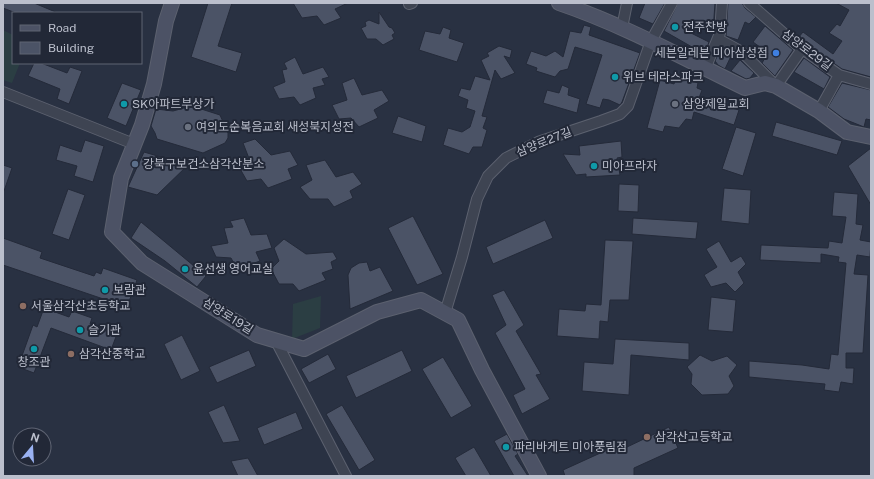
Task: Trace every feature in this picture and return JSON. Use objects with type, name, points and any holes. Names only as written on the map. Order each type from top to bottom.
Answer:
[{"type":"street","name":"삼양로19길","points":[[172,3],[166,21],[154,84],[121,178],[112,232],[142,263],[257,335],[304,349],[377,312],[421,300],[458,320],[539,476]]},
{"type":"street","points":[[622,28],[627,3]]},
{"type":"street","name":"삼양로27길","points":[[445,313],[462,257],[477,199],[488,176],[506,158],[538,142],[620,114],[628,106],[651,40],[672,3]]},
{"type":"street","points":[[705,69],[720,33],[722,3]]},
{"type":"street","name":"삼양로29길","points":[[749,3],[802,49],[839,75],[871,84]]},
{"type":"street","points":[[566,4],[651,40],[705,69],[745,88],[764,83],[776,86]]},
{"type":"street","points":[[718,39],[742,52],[776,86],[819,111],[847,132],[871,138]]},
{"type":"street","points":[[776,86],[802,49]]},
{"type":"street","points":[[819,111],[839,75]]},
{"type":"street","points":[[3,92],[134,144]]},
{"type":"street","points":[[276,341],[346,476]]},
{"type":"green space","points":[[3,30],[12,34],[12,64],[20,64],[12,83],[3,80]]},
{"type":"green space","points":[[321,296],[320,328],[292,339],[293,304]]},
{"type":"building","points":[[3,3],[34,3],[56,12],[13,12],[3,8]]},
{"type":"building","points":[[208,3],[232,3],[218,46],[242,53],[236,72],[191,57]]},
{"type":"building","points":[[293,3],[348,3],[335,9],[341,18],[324,25],[317,16],[302,18]]},
{"type":"building","points":[[645,3],[665,3],[653,24],[639,18]]},
{"type":"building","points":[[678,3],[715,3],[713,32],[693,26],[691,33],[709,42],[705,53],[691,48],[692,47],[664,31]]},
{"type":"building","points":[[728,3],[742,3],[745,8],[756,17],[749,24],[745,22],[738,40],[726,36]]},
{"type":"building","points":[[836,3],[871,3],[871,77],[842,69],[798,38],[803,32],[833,54],[842,41],[829,33],[837,24],[840,26],[849,10]]},
{"type":"building","points":[[379,12],[395,33],[392,35],[394,39],[383,45],[376,39],[367,39],[361,28],[366,26],[365,22],[369,20],[379,24]]},
{"type":"building","points":[[584,25],[591,27],[589,35],[640,53],[620,105],[603,99],[600,108],[586,104],[602,55],[575,47],[568,69],[560,71],[555,77],[536,71],[537,68],[526,64],[531,51],[546,56],[555,51],[563,57],[570,31],[581,33]]},
{"type":"building","points":[[765,26],[793,50],[775,76],[762,63],[768,53],[753,42]]},
{"type":"building","points":[[443,27],[451,30],[449,38],[464,43],[457,62],[419,50],[425,31],[440,34]]},
{"type":"building","points":[[499,46],[512,50],[510,58],[504,56],[515,73],[501,79],[495,70],[482,116],[487,117],[483,128],[487,130],[482,147],[473,147],[469,154],[443,145],[448,128],[462,132],[470,127],[475,111],[466,108],[468,100],[458,96],[461,88],[470,90],[475,76],[490,80],[481,60],[489,56],[487,53]]},
{"type":"building","points":[[721,48],[732,54],[725,69],[718,65],[715,61]]},
{"type":"building","points":[[295,57],[303,74],[323,67],[329,77],[322,79],[325,85],[313,88],[316,98],[300,105],[294,97],[279,99],[273,87],[285,82],[282,70],[287,69],[284,63]]},
{"type":"building","points":[[804,58],[830,77],[824,89],[794,72]]},
{"type":"building","points":[[740,60],[754,73],[750,78],[746,79],[731,71]]},
{"type":"building","points":[[34,64],[44,64],[67,73],[70,67],[82,71],[69,104],[57,99],[60,89],[28,76]]},
{"type":"building","name":"삼양제일교회","points":[[677,75],[698,83],[697,88],[702,90],[699,98],[739,110],[734,125],[694,112],[692,120],[686,119],[679,128],[665,126],[663,132],[647,128],[660,80],[674,84]]},
{"type":"building","points":[[354,78],[362,95],[382,90],[389,101],[374,110],[378,118],[359,127],[351,118],[339,119],[332,105],[347,100],[342,83]]},
{"type":"building","name":"SK아파트부상가","points":[[122,83],[141,90],[126,126],[107,118]]},
{"type":"building","points":[[842,83],[871,90],[871,120],[866,119],[864,127],[844,119],[828,107]]},
{"type":"building","points":[[562,85],[569,88],[568,95],[580,99],[577,113],[543,103],[547,90],[559,93]]},
{"type":"building","name":"여의도순복음교회 새성북지성전","points":[[195,107],[220,115],[228,133],[228,138],[225,143],[203,153],[157,139],[151,126],[156,109],[173,111]]},
{"type":"building","points":[[398,116],[426,126],[422,142],[392,133]]},
{"type":"building","points":[[776,122],[842,141],[837,155],[772,136]]},
{"type":"building","points":[[736,127],[756,133],[743,176],[722,169]]},
{"type":"building","points":[[255,139],[271,155],[290,151],[298,165],[288,169],[292,179],[268,188],[261,179],[247,181],[239,167],[250,161],[243,143]]},
{"type":"building","points":[[85,140],[104,146],[93,182],[74,176],[77,166],[56,160],[60,145],[81,152]]},
{"type":"building","name":"미아프라자","points":[[621,141],[622,157],[617,158],[620,175],[586,177],[586,174],[576,175],[563,154],[580,155],[579,146]]},
{"type":"building","points":[[871,148],[871,205],[848,166]]},
{"type":"building","name":"강북구보건소삼각산분소","points":[[144,152],[188,165],[157,195],[128,187]]},
{"type":"building","points":[[325,160],[336,177],[353,172],[362,184],[350,191],[353,198],[334,207],[328,199],[310,199],[300,187],[312,180],[306,165]]},
{"type":"building","points":[[3,165],[12,168],[4,191],[3,191]]},
{"type":"building","points":[[619,184],[639,185],[638,212],[618,211]]},
{"type":"building","points":[[724,188],[751,190],[749,224],[721,221]]},
{"type":"building","points":[[68,189],[85,195],[69,240],[52,234]]},
{"type":"building","points":[[834,192],[858,194],[856,224],[863,225],[860,240],[871,242],[870,257],[857,255],[854,274],[868,275],[863,353],[846,353],[846,368],[854,368],[853,384],[841,382],[839,392],[824,390],[825,384],[749,377],[749,361],[802,365],[829,369],[831,354],[838,355],[846,263],[838,262],[839,257],[821,254],[821,263],[760,260],[761,245],[828,248],[829,241],[842,243],[846,217],[832,216]]},
{"type":"building","points":[[413,216],[443,274],[417,285],[388,228]]},
{"type":"building","points":[[244,218],[251,235],[267,234],[272,248],[256,252],[260,261],[237,269],[231,258],[216,257],[211,246],[228,243],[224,228],[233,227],[230,221]]},
{"type":"building","points":[[633,218],[698,222],[696,239],[632,234]]},
{"type":"building","points":[[545,220],[553,238],[493,264],[486,247]]},
{"type":"building","points":[[141,222],[206,276],[197,287],[165,261],[131,238]]},
{"type":"building","points":[[3,238],[42,252],[40,258],[94,276],[96,272],[101,274],[103,268],[137,280],[127,307],[3,265]]},
{"type":"building","points":[[284,239],[306,254],[333,252],[337,259],[331,262],[333,269],[322,273],[326,280],[299,291],[293,284],[279,284],[271,269],[279,261],[274,248]]},
{"type":"building","points":[[605,240],[633,241],[629,300],[610,300],[608,322],[600,321],[599,339],[557,336],[559,309],[585,311],[586,304],[601,305]]},
{"type":"building","points":[[719,241],[731,262],[741,256],[746,264],[738,272],[744,283],[735,292],[726,283],[711,287],[704,275],[717,267],[706,249]]},
{"type":"building","points":[[367,262],[370,271],[380,267],[393,291],[350,309],[348,275],[351,268],[359,263]]},
{"type":"building","points":[[504,290],[524,325],[516,331],[541,374],[536,375],[550,399],[522,414],[513,395],[525,389],[495,333],[506,325],[492,295]]},
{"type":"building","points":[[711,297],[736,300],[733,332],[708,330]]},
{"type":"building","name":"슬기관","points":[[44,308],[69,317],[72,311],[92,318],[90,324],[117,334],[111,350],[51,328],[34,373],[18,367],[33,325],[37,327]]},
{"type":"building","points":[[182,335],[200,371],[181,380],[164,344]]},
{"type":"building","points":[[615,339],[689,343],[689,360],[631,355],[629,395],[582,391],[584,362],[613,364]]},
{"type":"building","points":[[249,350],[256,366],[217,383],[209,367]]},
{"type":"building","points":[[402,350],[412,371],[356,398],[346,376]]},
{"type":"building","points":[[328,354],[336,369],[309,383],[301,369]]},
{"type":"building","points":[[700,355],[712,361],[727,356],[737,365],[729,376],[734,386],[728,394],[702,395],[691,384],[692,374],[687,367]]},
{"type":"building","points":[[443,357],[472,406],[451,418],[422,369]]},
{"type":"building","points":[[224,405],[240,441],[223,443],[208,412]]},
{"type":"building","points":[[342,405],[375,460],[359,470],[326,414]]},
{"type":"building","points":[[296,412],[303,429],[264,445],[257,428]]},
{"type":"building","name":"삼각산고등학교","points":[[669,427],[678,448],[634,468],[634,476],[565,476],[563,470],[607,450],[606,448],[627,447]]},
{"type":"building","points":[[507,434],[518,454],[515,456],[528,476],[514,476],[494,441]]},
{"type":"building","points":[[474,447],[491,476],[466,476],[455,458]]},
{"type":"building","points":[[248,458],[258,476],[238,476],[231,461]]},
{"type":"place","name":"전주찬방","points":[[675,27]]},
{"type":"place","name":"세븐일레븐 미아삼성점","points":[[776,53]]},
{"type":"place","name":"위브 테라스파크","points":[[615,77]]},
{"type":"place","name":"SK아파트부상가","points":[[124,104]]},
{"type":"place","name":"삼양제일교회","points":[[675,104]]},
{"type":"place","name":"여의도순복음교회 새성북지성전","points":[[188,127]]},
{"type":"place","name":"강북구보건소삼각산분소","points":[[135,164]]},
{"type":"place","name":"미아프라자","points":[[594,166]]},
{"type":"place","name":"윤선생 영어교실","points":[[185,269]]},
{"type":"place","name":"보람관","points":[[105,290]]},
{"type":"place","name":"서울삼각산초등학교","points":[[23,306]]},
{"type":"place","name":"슬기관","points":[[80,330]]},
{"type":"place","name":"창조관","points":[[34,349]]},
{"type":"place","name":"삼각산중학교","points":[[71,354]]},
{"type":"place","name":"삼각산고등학교","points":[[647,437]]},
{"type":"place","name":"파리바게트 미아풍림점","points":[[506,447]]}]
